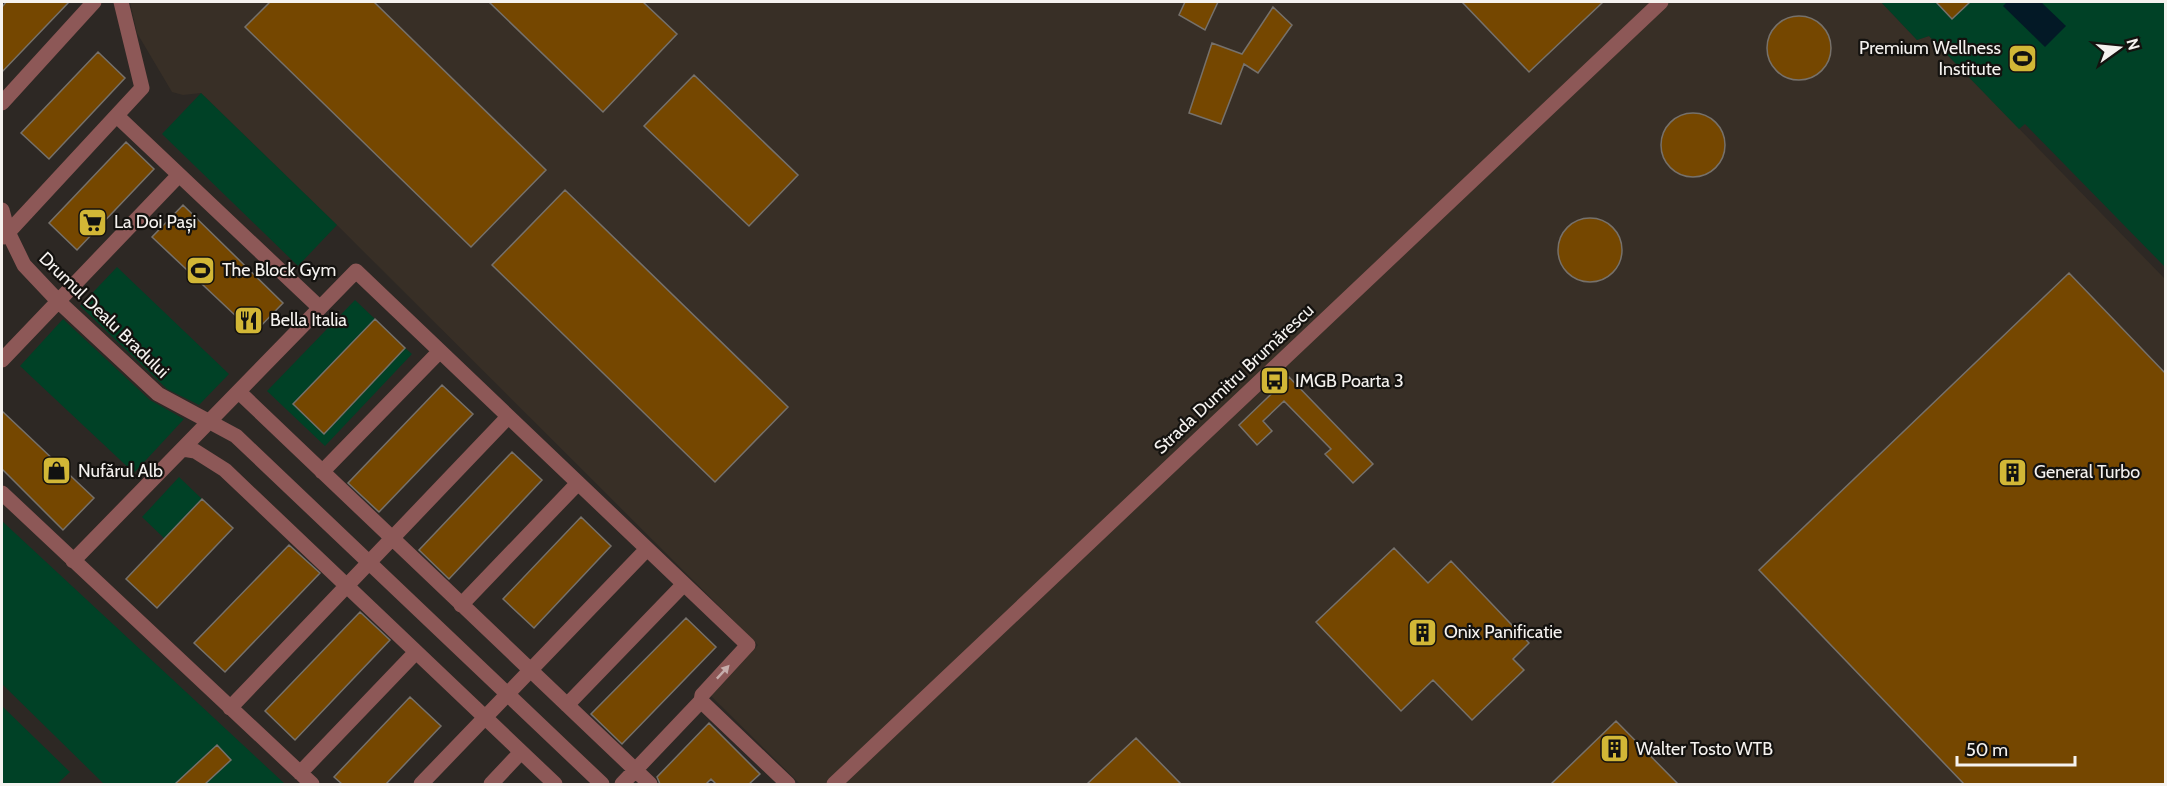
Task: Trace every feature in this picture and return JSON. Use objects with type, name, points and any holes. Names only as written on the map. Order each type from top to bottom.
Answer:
[{"type":"street","points":[[2,103],[94,2]]},
{"type":"street","points":[[5,236],[142,88],[121,2]]},
{"type":"street","name":"Strada Dumitru Brumărescu","points":[[834,784],[1661,2]]},
{"type":"street","points":[[117,116],[320,308]]},
{"type":"street","points":[[2,360],[179,175]]},
{"type":"street","name":"Drumul Dealu Bradului","points":[[2,210],[5,236],[24,265],[58,301],[158,394],[236,436],[602,784]]},
{"type":"street","points":[[73,561],[356,271],[748,645],[702,695],[701,701],[622,784]]},
{"type":"street","points":[[322,472],[440,351]]},
{"type":"street","points":[[239,392],[650,784]]},
{"type":"street","points":[[230,708],[508,417]]},
{"type":"street","points":[[183,449],[195,451],[225,470],[555,784]]},
{"type":"street","points":[[461,605],[578,483]]},
{"type":"street","points":[[2,493],[312,784]]},
{"type":"street","points":[[421,784],[646,549]]},
{"type":"street","points":[[567,705],[684,584]]},
{"type":"street","points":[[300,773],[416,652]]},
{"type":"street","points":[[701,701],[788,784]]},
{"type":"street","points":[[491,784],[521,752]]},
{"type":"shaded area","points":[[130,2],[1881,2],[1917,40],[1929,36],[2165,279],[2165,784],[800,784],[711,696],[758,645],[337,225],[201,93],[183,95],[172,92],[137,33]]},
{"type":"green space","points":[[1881,2],[2165,2],[2165,267],[2025,124],[2019,129],[1929,36],[1917,40]]},
{"type":"green space","points":[[201,93],[337,225],[298,266],[162,134]]},
{"type":"green space","points":[[117,267],[229,374],[199,405],[167,389],[80,306]]},
{"type":"green space","points":[[355,300],[375,319],[294,405],[324,433],[405,348],[412,354],[325,446],[267,391]]},
{"type":"green space","points":[[63,319],[150,400],[184,419],[134,473],[20,366]]},
{"type":"green space","points":[[179,477],[202,499],[165,539],[142,517]]},
{"type":"green space","points":[[2,521],[285,784],[104,784],[2,684]]},
{"type":"green space","points":[[2,706],[70,772],[57,784],[2,784]]},
{"type":"water","points":[[2007,2],[2041,2],[2066,26],[2045,47],[2003,6]]},
{"type":"building","points":[[6,2],[69,2],[2,72],[2,7]]},
{"type":"building","points":[[270,2],[374,2],[546,170],[471,247],[245,27]]},
{"type":"building","points":[[489,2],[643,2],[677,34],[603,112]]},
{"type":"building","points":[[1185,2],[1218,2],[1205,30],[1179,15]]},
{"type":"building","points":[[1462,2],[1603,2],[1529,72]]},
{"type":"building","points":[[1936,2],[1970,2],[1952,19]]},
{"type":"building","points":[[1273,7],[1292,25],[1258,73],[1244,64],[1221,124],[1189,113],[1212,43],[1242,54]]},
{"type":"building","points":[[1799,16],[1817,22],[1825,30],[1831,48],[1825,66],[1817,74],[1799,80],[1781,74],[1773,66],[1767,48],[1773,30],[1781,22]]},
{"type":"building","points":[[98,52],[125,78],[49,159],[21,133]]},
{"type":"building","points":[[694,75],[798,175],[749,226],[644,126]]},
{"type":"building","points":[[1693,113],[1711,119],[1719,127],[1725,145],[1719,163],[1711,171],[1693,177],[1675,171],[1667,163],[1661,145],[1667,127],[1675,119]]},
{"type":"building","points":[[126,142],[154,169],[77,250],[49,223]]},
{"type":"building","points":[[565,190],[788,407],[715,482],[492,265]]},
{"type":"building","points":[[183,205],[283,303],[254,333],[152,237]]},
{"type":"building","points":[[1590,218],[1608,224],[1616,232],[1622,250],[1616,268],[1608,276],[1590,282],[1572,276],[1564,268],[1558,250],[1564,232],[1572,224]]},
{"type":"building","name":"General Turbo","points":[[2069,273],[2166,374],[2166,784],[1964,784],[1759,570]]},
{"type":"building","points":[[375,319],[405,348],[324,434],[293,404]]},
{"type":"building","points":[[1289,377],[1373,464],[1353,483],[1325,454],[1331,449],[1284,401],[1263,421],[1272,431],[1257,445],[1239,425]]},
{"type":"building","points":[[442,385],[473,414],[379,512],[348,483]]},
{"type":"building","points":[[2,411],[94,498],[63,530],[2,469]]},
{"type":"building","points":[[512,452],[542,480],[449,579],[419,550]]},
{"type":"building","points":[[202,499],[233,528],[157,608],[126,579]]},
{"type":"building","points":[[581,517],[611,546],[534,628],[503,599]]},
{"type":"building","points":[[289,545],[320,573],[225,672],[194,643]]},
{"type":"building","name":"Onix Panificatie","points":[[1394,548],[1428,583],[1451,561],[1529,643],[1513,659],[1524,670],[1472,720],[1433,680],[1401,711],[1316,622]]},
{"type":"building","points":[[360,612],[390,640],[295,740],[265,711]]},
{"type":"building","points":[[686,618],[716,647],[622,744],[591,714]]},
{"type":"building","points":[[410,697],[441,726],[386,784],[342,784],[334,777]]},
{"type":"building","name":"Walter Tosto WTB","points":[[1616,721],[1678,784],[1551,784]]},
{"type":"building","points":[[709,723],[760,774],[749,784],[716,784],[711,779],[706,784],[660,784],[657,777]]},
{"type":"building","points":[[1136,738],[1181,784],[1087,784]]},
{"type":"building","points":[[217,745],[231,760],[205,784],[175,784]]},
{"type":"place","name":"Premium Wellness Institute","points":[[2022,58]]},
{"type":"place","name":"La Doi Pași","points":[[93,222]]},
{"type":"place","name":"The Block Gym","points":[[201,270]]},
{"type":"place","name":"Bella Italia","points":[[249,320]]},
{"type":"place","name":"IMGB Poarta 3","points":[[1274,381]]},
{"type":"place","name":"Nufărul Alb","points":[[57,471]]},
{"type":"place","name":"General Turbo","points":[[2013,472]]},
{"type":"place","name":"Onix Panificatie","points":[[1423,632]]},
{"type":"place","name":"Walter Tosto WTB","points":[[1615,749]]}]
